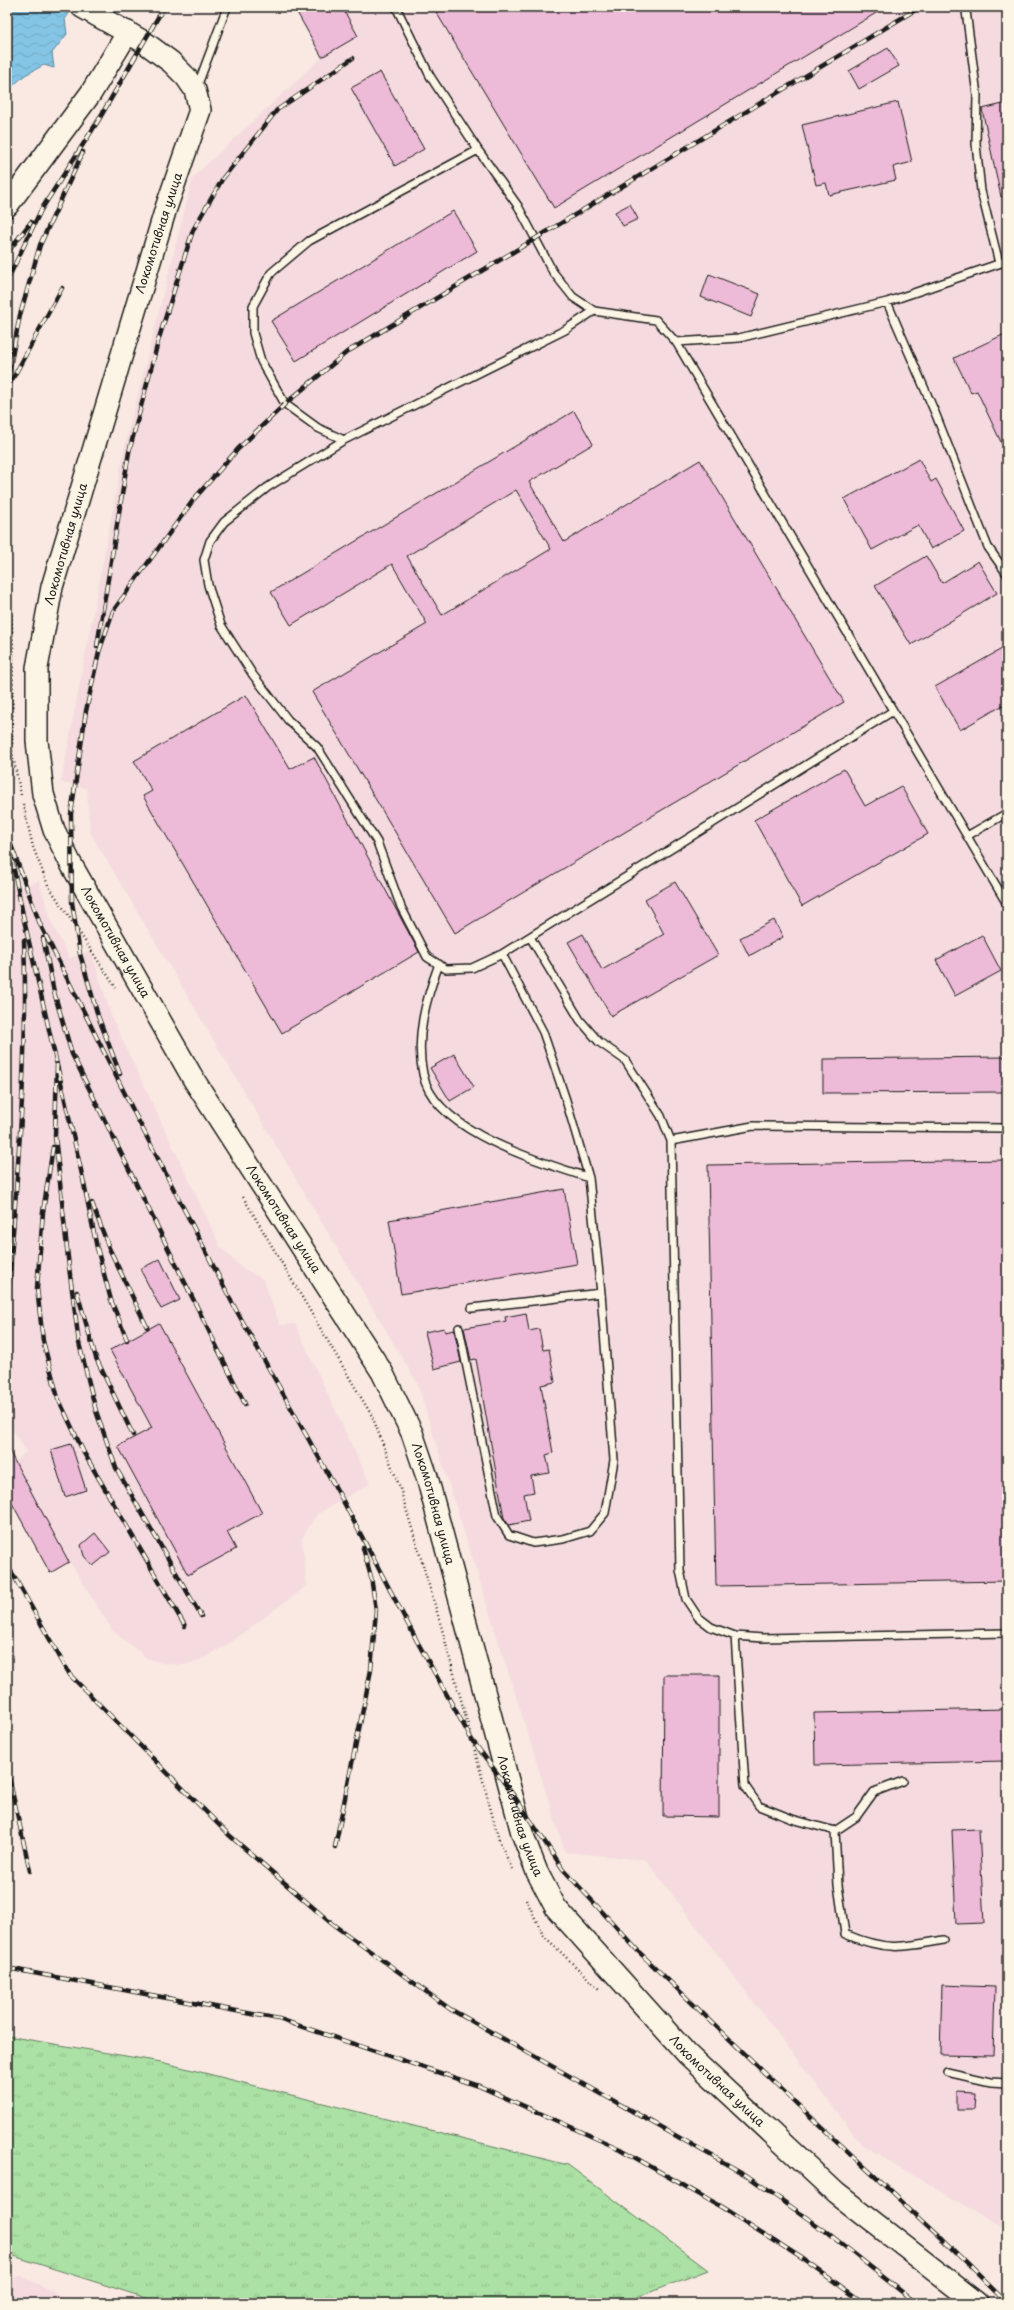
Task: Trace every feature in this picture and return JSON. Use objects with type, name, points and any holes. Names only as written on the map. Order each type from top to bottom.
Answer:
[{"type":"main road","name":"Локомотивная улица","points":[[82,7],[120,28],[171,62],[186,77],[195,90],[200,110],[166,208],[52,587],[37,668],[37,740],[43,794],[54,830],[74,870],[194,1080],[382,1372],[412,1433],[427,1477],[522,1833],[537,1872],[556,1908],[687,2054],[836,2193],[977,2303]]},
{"type":"main road","points":[[7,206],[91,93],[120,28]]},
{"type":"lane","points":[[195,90],[227,7]]},
{"type":"lane","points":[[396,7],[430,76],[478,150],[518,206],[553,272],[573,296],[594,311],[656,320],[676,342],[1007,903]]},
{"type":"lane","points":[[968,7],[966,11],[976,95],[976,144],[981,191],[999,263]]},
{"type":"lane","points":[[344,440],[318,428],[285,404],[261,361],[253,333],[254,306],[271,273],[309,241],[478,150]]},
{"type":"lane","points":[[676,342],[739,338],[887,302],[1007,261]]},
{"type":"lane","points":[[887,302],[936,415],[988,547],[1007,574]]},
{"type":"lane","points":[[594,311],[565,330],[344,440],[268,487],[224,522],[210,541],[204,560],[208,585],[221,625],[253,675],[288,720],[317,747],[377,842],[401,907],[415,938],[427,957],[446,969],[472,968],[502,954],[893,711]]},
{"type":"lane","points":[[967,836],[1007,813]]},
{"type":"lane","points":[[530,937],[580,1020],[599,1042],[625,1060],[661,1116],[671,1141],[680,1570],[686,1599],[698,1616],[711,1627],[735,1636],[763,1638],[1007,1633]]},
{"type":"lane","points":[[459,1328],[497,1516],[509,1535],[533,1543],[563,1539],[590,1532],[606,1513],[614,1460],[601,1293],[589,1178],[565,1097],[543,1032],[502,954]]},
{"type":"lane","points":[[439,964],[426,1000],[421,1039],[423,1074],[432,1096],[454,1119],[480,1136],[536,1160],[589,1178]]},
{"type":"lane","points":[[671,1141],[753,1126],[1007,1128]]},
{"type":"lane","points":[[472,1308],[601,1293]]},
{"type":"lane","points":[[735,1636],[744,1786],[759,1806],[792,1818],[836,1830],[856,1817],[874,1792],[902,1781]]},
{"type":"lane","points":[[836,1830],[838,1885],[845,1934],[870,1945],[904,1948],[942,1940]]},
{"type":"lane","points":[[947,2072],[991,2082],[1007,2083]]},
{"type":"path","points":[[7,547],[12,647],[12,752],[33,847],[48,885],[120,994]]},
{"type":"path","points":[[241,1194],[372,1416],[399,1485],[440,1622],[499,1840],[515,1874]]},
{"type":"path","points":[[524,1894],[543,1935],[605,1994]]},
{"type":"shaded area","points":[[294,7],[1007,7],[1007,2231],[862,2145],[646,1860],[565,1852],[417,1383],[90,832],[87,789],[61,782],[125,445],[193,177],[322,57]]},
{"type":"shaded area","points":[[39,881],[52,923],[69,958],[91,951],[112,1018],[221,1248],[242,1268],[263,1279],[280,1325],[295,1324],[370,1484],[317,1514],[302,1538],[307,1586],[225,1646],[204,1658],[185,1665],[168,1664],[148,1659],[112,1630],[70,1562],[15,1463],[26,1451],[7,1422],[7,891]]},
{"type":"shaded area","points":[[20,2275],[74,2303],[7,2303],[7,2283]]},
{"type":"green space","points":[[7,2036],[161,2062],[568,2165],[708,2270],[622,2303],[162,2303],[7,2254]]},
{"type":"water","points":[[7,7],[74,7],[65,19],[67,34],[52,53],[54,68],[44,65],[25,75],[7,91]]},
{"type":"building","points":[[294,7],[342,7],[358,36],[322,57]]},
{"type":"building","points":[[433,7],[886,7],[554,208]]},
{"type":"building","points":[[888,48],[899,66],[859,89],[849,71]]},
{"type":"building","points":[[380,72],[424,149],[395,166],[351,88]]},
{"type":"building","points":[[898,102],[912,162],[893,167],[896,180],[829,195],[826,183],[816,185],[802,125]]},
{"type":"building","points":[[1007,103],[1007,196],[1001,197],[982,109]]},
{"type":"building","points":[[630,204],[638,219],[623,226],[615,212]]},
{"type":"building","points":[[453,211],[477,251],[296,361],[271,321]]},
{"type":"building","points":[[709,274],[760,294],[751,317],[701,297]]},
{"type":"building","points":[[1007,333],[1007,455],[977,391],[971,393],[954,358]]},
{"type":"building","points":[[574,411],[593,444],[529,482],[564,542],[700,460],[844,702],[455,933],[312,692],[427,624],[392,564],[291,625],[271,592]],"holes":[[[516,490],[551,549],[442,615],[407,556]]]},
{"type":"building","points":[[919,459],[931,482],[936,479],[964,531],[931,549],[918,525],[872,550],[844,499]]},
{"type":"building","points":[[926,556],[942,583],[978,561],[997,593],[911,645],[875,586]]},
{"type":"building","points":[[1007,646],[1007,703],[960,730],[935,687]]},
{"type":"building","points":[[246,695],[290,769],[314,757],[419,952],[282,1033],[143,796],[152,791],[134,761]]},
{"type":"building","points":[[844,769],[865,806],[901,786],[928,834],[802,906],[754,820]]},
{"type":"building","points":[[675,882],[718,955],[611,1016],[568,942],[583,934],[602,970],[664,934],[645,899]]},
{"type":"building","points":[[774,920],[783,937],[749,956],[740,938]]},
{"type":"building","points":[[982,935],[1001,971],[955,996],[936,960]]},
{"type":"building","points":[[454,1054],[474,1087],[450,1101],[430,1068]]},
{"type":"building","points":[[1007,1057],[1007,1092],[823,1093],[823,1059]]},
{"type":"building","points":[[1007,1160],[1007,1581],[716,1586],[708,1165]]},
{"type":"building","points":[[564,1189],[577,1264],[401,1294],[389,1220]]},
{"type":"building","points":[[160,1259],[180,1300],[161,1309],[140,1269]]},
{"type":"building","points":[[526,1313],[529,1331],[539,1329],[543,1350],[549,1349],[555,1382],[541,1385],[553,1453],[546,1455],[550,1473],[531,1476],[534,1492],[524,1494],[529,1521],[509,1525],[504,1518],[476,1359],[471,1360],[464,1328],[506,1321],[505,1317]]},
{"type":"building","points":[[159,1323],[262,1513],[227,1532],[236,1549],[188,1575],[118,1446],[152,1428],[110,1350]]},
{"type":"building","points":[[444,1328],[445,1332],[454,1330],[461,1362],[434,1369],[425,1332]]},
{"type":"building","points":[[71,1444],[86,1490],[65,1497],[51,1450]]},
{"type":"building","points":[[7,1447],[69,1562],[50,1573],[7,1494]]},
{"type":"building","points":[[95,1533],[110,1552],[93,1566],[84,1556],[81,1545]]},
{"type":"building","points":[[664,1675],[719,1675],[719,1817],[663,1816]]},
{"type":"building","points":[[1007,1709],[1007,1761],[815,1765],[814,1713]]},
{"type":"building","points":[[979,1829],[984,1923],[956,1924],[952,1830]]},
{"type":"building","points":[[942,1985],[995,1987],[993,2056],[940,2055]]},
{"type":"building","points":[[957,2092],[976,2093],[975,2110],[957,2110]]},
{"type":"railway","points":[[7,281],[41,210],[98,121],[164,7]]},
{"type":"railway","points":[[120,1074],[98,1016],[80,954],[72,902],[71,814],[86,711],[99,652],[113,611],[194,499],[238,449],[285,404],[347,352],[920,7]]},
{"type":"railway","points":[[97,646],[129,452],[159,338],[193,230],[223,178],[277,110],[353,58]]},
{"type":"railway","points":[[7,382],[20,315],[40,245],[83,152]]},
{"type":"railway","points":[[7,253],[31,222]]},
{"type":"railway","points":[[7,389],[62,288]]},
{"type":"railway","points":[[7,834],[40,924],[136,1116],[235,1308],[342,1499],[418,1643],[472,1740],[512,1793],[563,1869],[639,1952],[799,2106],[942,2239],[1007,2303]]},
{"type":"railway","points":[[12,860],[97,1248],[111,1300],[127,1340]]},
{"type":"railway","points":[[43,938],[54,992],[72,1054],[245,1404]]},
{"type":"railway","points":[[7,1316],[23,1081],[25,1034],[24,940]]},
{"type":"railway","points":[[57,1064],[55,1136],[69,1267],[79,1343],[96,1411],[116,1468],[201,1616]]},
{"type":"railway","points":[[53,1147],[43,1212],[37,1288],[43,1341],[58,1398],[84,1453],[185,1626]]},
{"type":"railway","points":[[92,1203],[109,1248],[147,1327]]},
{"type":"railway","points":[[77,1292],[96,1358],[133,1435]]},
{"type":"railway","points":[[335,1847],[371,1670],[376,1610],[371,1577],[363,1548]]},
{"type":"railway","points":[[7,1564],[70,1675],[229,1835],[331,1923],[450,2009],[746,2175],[824,2230],[916,2303]]},
{"type":"railway","points":[[7,1769],[30,1871]]},
{"type":"railway","points":[[7,1968],[279,2019],[479,2086],[620,2149],[723,2208],[803,2259],[864,2303]]}]
